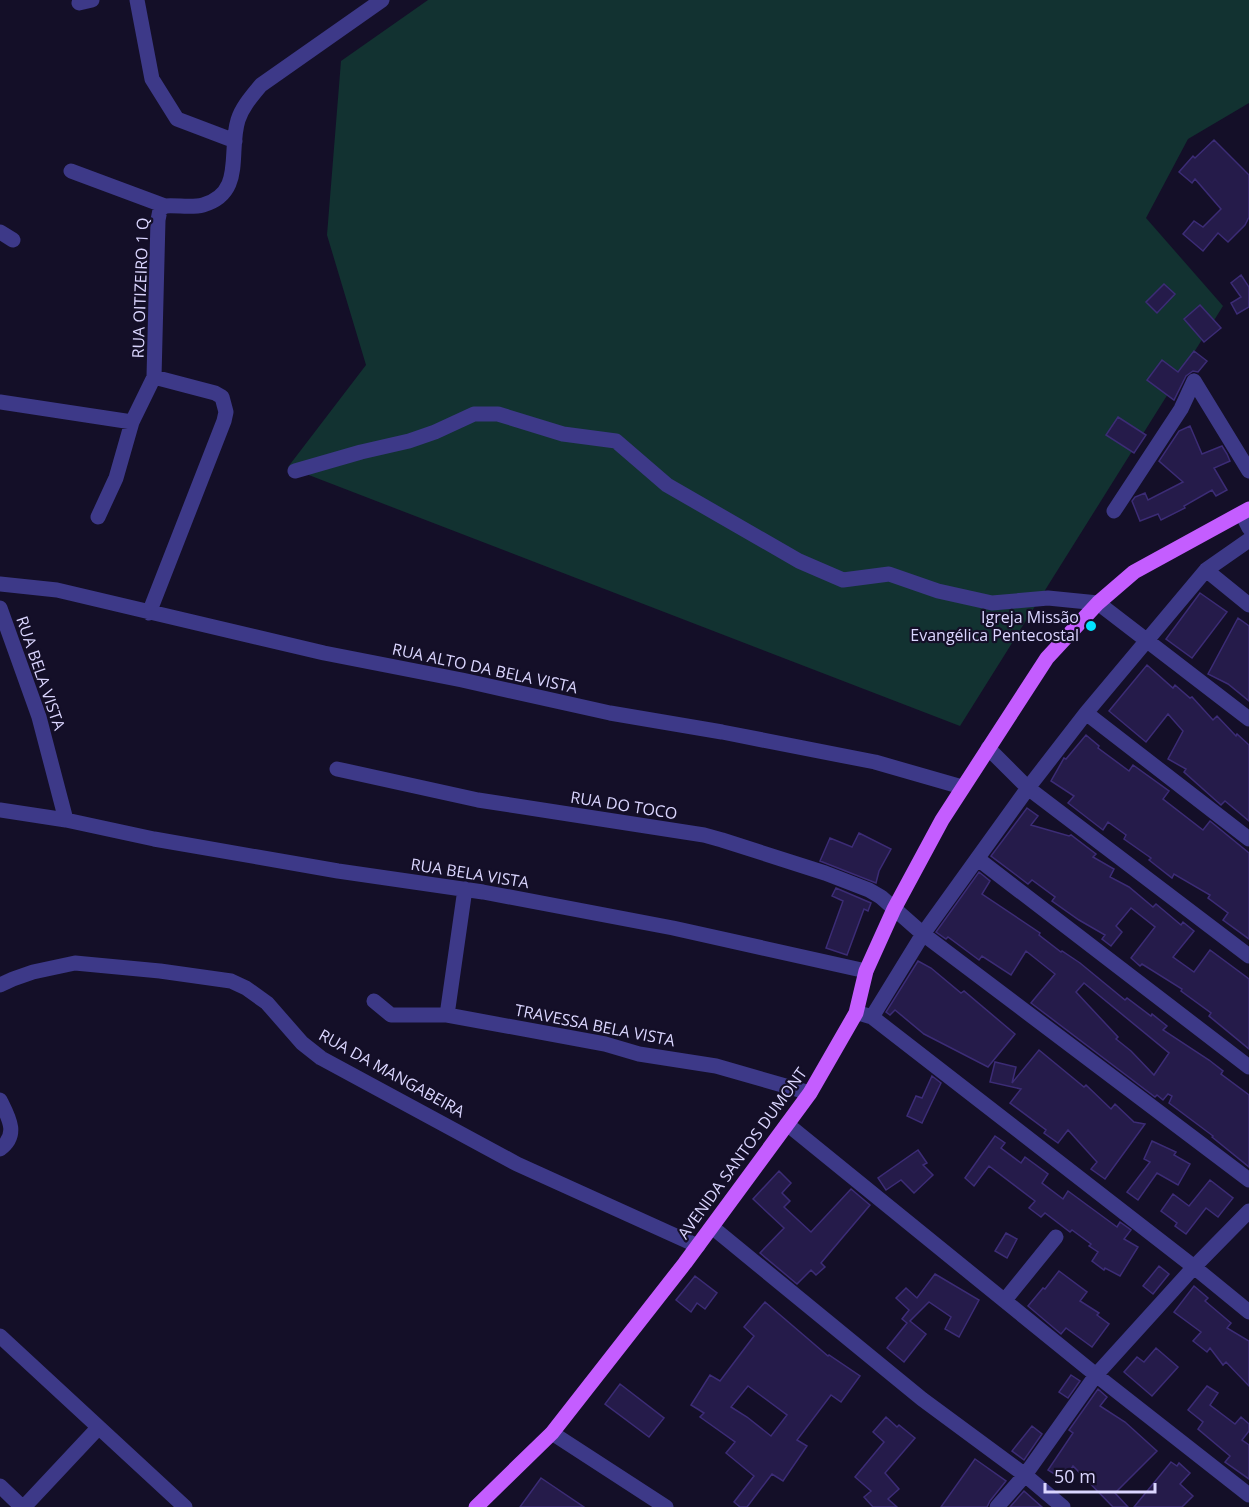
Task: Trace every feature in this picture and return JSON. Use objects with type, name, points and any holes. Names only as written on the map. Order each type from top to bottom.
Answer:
[{"type":"main road","name":"AVENIDA SANTOS DUMONT","points":[[476,1507],[552,1433],[698,1246],[810,1094],[856,1013],[866,971],[894,909],[942,820],[1047,658],[1098,603],[1134,572],[1245,512]]},
{"type":"street","points":[[137,0],[152,79],[177,119],[235,141]]},
{"type":"street","name":"RUA OITIZEIRO 1 Q","points":[[154,377],[160,210],[165,206],[200,206],[217,199],[227,188],[232,177],[238,121],[245,104],[261,85],[382,0]]},
{"type":"street","points":[[71,171],[165,206]]},
{"type":"street","points":[[98,517],[116,478],[132,422],[154,377],[215,393],[222,397],[226,412],[204,476],[149,613]]},
{"type":"street","points":[[1114,511],[1181,409],[1194,381],[1249,471]]},
{"type":"street","points":[[0,402],[132,422]]},
{"type":"street","points":[[295,471],[351,454],[410,441],[474,414],[498,414],[563,434],[616,441],[667,484],[799,561],[843,580],[889,574],[938,591],[992,603],[1048,598],[1098,603],[1148,639],[1249,719]]},
{"type":"street","points":[[1245,512],[1249,528]]},
{"type":"street","points":[[872,1017],[923,934],[1028,788],[1086,713],[1206,570],[1249,540]]},
{"type":"street","points":[[1206,570],[1249,605]]},
{"type":"street","name":"RUA ALTO DA BELA VISTA","points":[[0,584],[57,590],[324,653],[462,680],[610,713],[875,762],[962,787]]},
{"type":"street","name":"RUA BELA VISTA","points":[[0,608],[39,717],[66,820]]},
{"type":"street","points":[[1086,713],[1249,839]]},
{"type":"street","points":[[988,748],[1028,788],[1249,956]]},
{"type":"street","name":"RUA DO TOCO","points":[[337,768],[478,800],[713,837],[869,890],[923,934],[1249,1180]]},
{"type":"street","name":"RUA BELA VISTA","points":[[0,810],[66,820],[338,871],[465,889],[673,928],[866,971]]},
{"type":"street","points":[[978,860],[1249,1067]]},
{"type":"street","points":[[447,1015],[465,889]]},
{"type":"street","name":"RUA DA MANGABEIRA","points":[[0,985],[33,972],[75,963],[159,970],[231,981],[246,988],[267,1003],[302,1043],[321,1058],[518,1164],[698,1246]]},
{"type":"street","name":"TRAVESSA BELA VISTA","points":[[374,1001],[391,1015],[447,1015],[605,1044],[639,1054],[716,1066],[810,1094]]},
{"type":"street","points":[[856,1013],[872,1017],[1249,1312]]},
{"type":"street","points":[[0,1100],[9,1120],[11,1133],[8,1143],[0,1149]]},
{"type":"street","points":[[787,1124],[1096,1375],[1249,1495]]},
{"type":"street","points":[[997,1507],[1025,1475],[1096,1375],[1249,1210]]},
{"type":"street","points":[[712,1227],[922,1399],[1025,1475],[1063,1507]]},
{"type":"street","points":[[1005,1300],[1056,1237]]},
{"type":"street","points":[[0,1336],[185,1507]]},
{"type":"street","points":[[0,1486],[23,1507],[98,1428]]},
{"type":"street","points":[[552,1433],[666,1507]]},
{"type":"green space","points":[[428,0],[1249,0],[1249,103],[1188,139],[1146,218],[1223,306],[960,726],[288,467],[366,365],[327,235],[341,61]]},
{"type":"building","points":[[1214,140],[1249,175],[1249,217],[1245,225],[1228,242],[1218,233],[1203,251],[1183,234],[1194,221],[1203,227],[1221,209],[1195,179],[1192,183],[1179,172],[1193,156],[1195,158]]},
{"type":"building","points":[[1241,275],[1249,287],[1249,307],[1237,314],[1231,303],[1241,297],[1231,283]]},
{"type":"building","points":[[1164,284],[1175,294],[1157,313],[1146,302]]},
{"type":"building","points":[[1200,305],[1221,328],[1204,342],[1184,319]]},
{"type":"building","points":[[1194,351],[1207,361],[1198,372],[1193,371],[1186,376],[1174,400],[1147,380],[1162,360],[1178,372]]},
{"type":"building","points":[[1118,417],[1146,435],[1134,453],[1106,435]]},
{"type":"building","points":[[1190,426],[1202,454],[1222,446],[1227,454],[1230,461],[1214,468],[1227,490],[1216,496],[1212,490],[1184,506],[1185,508],[1161,520],[1158,514],[1140,521],[1132,501],[1135,497],[1145,493],[1148,500],[1183,482],[1159,461],[1179,431]]},
{"type":"building","points":[[1200,593],[1227,612],[1192,658],[1166,639]]},
{"type":"building","points":[[1238,618],[1249,626],[1249,701],[1228,684],[1208,674]]},
{"type":"building","points":[[1147,665],[1173,688],[1175,685],[1190,698],[1192,697],[1213,720],[1217,716],[1236,736],[1237,734],[1249,745],[1249,821],[1225,801],[1221,805],[1184,772],[1186,769],[1168,759],[1183,731],[1168,714],[1146,742],[1109,711]]},
{"type":"building","points":[[1086,735],[1099,746],[1098,748],[1129,771],[1133,765],[1169,791],[1163,799],[1203,830],[1210,821],[1249,853],[1249,939],[1223,920],[1228,913],[1208,898],[1210,895],[1174,874],[1172,878],[1149,860],[1151,858],[1124,839],[1126,835],[1108,822],[1103,830],[1068,803],[1074,796],[1051,781],[1064,758],[1066,759]]},
{"type":"building","points":[[1027,808],[1038,816],[1031,825],[1071,835],[1096,854],[1093,857],[1114,869],[1110,877],[1129,887],[1153,907],[1156,904],[1181,925],[1183,922],[1194,931],[1173,957],[1194,972],[1210,950],[1249,979],[1249,1049],[1209,1016],[1211,1013],[1181,991],[1182,989],[1142,964],[1140,966],[1131,958],[1155,927],[1131,908],[1116,926],[1122,932],[1111,946],[1102,939],[1105,935],[1052,901],[1055,897],[1032,880],[1028,884],[991,856]]},
{"type":"building","points":[[859,833],[891,849],[879,871],[876,883],[820,861],[830,838],[852,847]]},
{"type":"building","points":[[979,872],[990,881],[982,894],[1040,933],[1039,935],[1080,963],[1125,1000],[1127,998],[1151,1016],[1152,1014],[1167,1026],[1163,1030],[1209,1060],[1223,1071],[1221,1074],[1249,1095],[1249,1167],[1169,1103],[1172,1096],[1168,1094],[1163,1100],[1157,1095],[1155,1097],[1031,1003],[1055,974],[1026,951],[1011,975],[982,956],[979,960],[948,937],[946,939],[936,932]],"holes":[[[1084,983],[1169,1053],[1154,1075],[1116,1039],[1118,1037],[1076,992]]]},
{"type":"building","points":[[836,888],[871,903],[868,911],[864,909],[847,955],[826,948],[843,901],[832,896]]},
{"type":"building","points":[[918,961],[931,968],[961,993],[964,991],[1015,1034],[988,1067],[924,1034],[895,1010],[890,1015],[886,1012]]},
{"type":"building","points":[[1039,1050],[1084,1087],[1086,1085],[1111,1109],[1115,1104],[1134,1122],[1145,1124],[1105,1179],[1091,1169],[1097,1162],[1068,1130],[1058,1143],[1044,1133],[1046,1130],[1010,1103],[1021,1089],[990,1082],[995,1062],[1016,1067],[1012,1083]]},
{"type":"building","points":[[932,1076],[941,1083],[922,1123],[907,1116],[916,1096],[922,1098]]},
{"type":"building","points":[[995,1136],[1005,1143],[1001,1148],[1021,1163],[1025,1157],[1048,1174],[1042,1183],[1063,1199],[1068,1191],[1117,1227],[1120,1222],[1131,1230],[1124,1239],[1138,1247],[1120,1276],[1105,1268],[1104,1270],[1092,1261],[1098,1252],[1089,1246],[1091,1244],[1045,1213],[1041,1217],[1029,1208],[1035,1201],[989,1166],[974,1186],[965,1178]]},
{"type":"building","points":[[1152,1141],[1176,1152],[1174,1155],[1190,1164],[1178,1185],[1157,1173],[1138,1200],[1127,1192],[1150,1162],[1144,1159]]},
{"type":"building","points":[[918,1150],[927,1163],[923,1165],[933,1175],[914,1193],[901,1180],[886,1190],[878,1178]]},
{"type":"building","points":[[779,1171],[791,1183],[782,1193],[790,1201],[784,1207],[811,1232],[851,1189],[870,1205],[821,1263],[825,1267],[816,1275],[811,1270],[797,1284],[760,1253],[784,1228],[753,1199]]},
{"type":"building","points":[[1210,1180],[1233,1198],[1218,1217],[1206,1208],[1186,1234],[1175,1226],[1177,1223],[1161,1211],[1173,1194],[1189,1206]]},
{"type":"building","points":[[1006,1233],[1017,1239],[1007,1258],[995,1251]]},
{"type":"building","points":[[1159,1266],[1169,1274],[1153,1294],[1143,1286]]},
{"type":"building","points":[[1059,1271],[1087,1292],[1080,1301],[1099,1313],[1097,1315],[1109,1324],[1092,1347],[1066,1328],[1061,1334],[1028,1306]]},
{"type":"building","points":[[935,1274],[979,1300],[959,1337],[945,1329],[951,1317],[929,1302],[910,1321],[926,1334],[904,1362],[887,1348],[907,1323],[902,1319],[909,1310],[896,1298],[906,1288],[917,1298]]},
{"type":"building","points":[[695,1276],[717,1293],[705,1309],[697,1303],[691,1312],[676,1300]]},
{"type":"building","points":[[1194,1286],[1208,1298],[1205,1301],[1231,1323],[1227,1328],[1249,1341],[1249,1386],[1226,1362],[1223,1365],[1210,1348],[1207,1352],[1193,1341],[1201,1332],[1174,1312]]},
{"type":"building","points":[[765,1302],[828,1356],[860,1376],[841,1402],[831,1395],[797,1440],[807,1446],[783,1481],[772,1474],[747,1507],[740,1507],[734,1502],[754,1476],[726,1453],[735,1442],[700,1417],[704,1413],[691,1405],[710,1375],[720,1381],[754,1336],[744,1327]],"holes":[[[748,1386],[787,1415],[771,1436],[731,1407]]]},
{"type":"building","points":[[1156,1348],[1178,1367],[1152,1396],[1124,1372],[1137,1357],[1144,1362]]},
{"type":"building","points":[[1071,1375],[1080,1381],[1068,1398],[1059,1392]]},
{"type":"building","points":[[620,1384],[664,1418],[649,1437],[605,1404]]},
{"type":"building","points":[[1207,1386],[1218,1393],[1210,1405],[1235,1424],[1241,1417],[1249,1424],[1249,1431],[1242,1440],[1249,1445],[1249,1479],[1225,1462],[1230,1456],[1198,1429],[1203,1422],[1188,1410]]},
{"type":"building","points":[[1098,1389],[1107,1397],[1100,1406],[1125,1422],[1157,1451],[1115,1493],[1128,1507],[1113,1507],[1073,1466],[1064,1480],[1048,1470],[1073,1433],[1069,1430]]},
{"type":"building","points":[[886,1417],[915,1438],[885,1473],[899,1489],[888,1499],[897,1507],[873,1507],[864,1497],[871,1491],[855,1477],[884,1442],[873,1432]]},
{"type":"building","points":[[1032,1426],[1042,1434],[1024,1460],[1012,1451]]},
{"type":"building","points":[[975,1459],[1006,1481],[987,1507],[941,1507]]},
{"type":"building","points":[[1171,1462],[1177,1466],[1179,1463],[1190,1473],[1180,1484],[1193,1496],[1182,1507],[1134,1507]]},
{"type":"building","points":[[541,1478],[584,1507],[520,1507]]},
{"type":"building","points":[[1024,1491],[1042,1507],[1010,1507]]},
{"type":"place","name":"Igreja Missão Evangélica Pentecostal","points":[[1091,626]]}]
